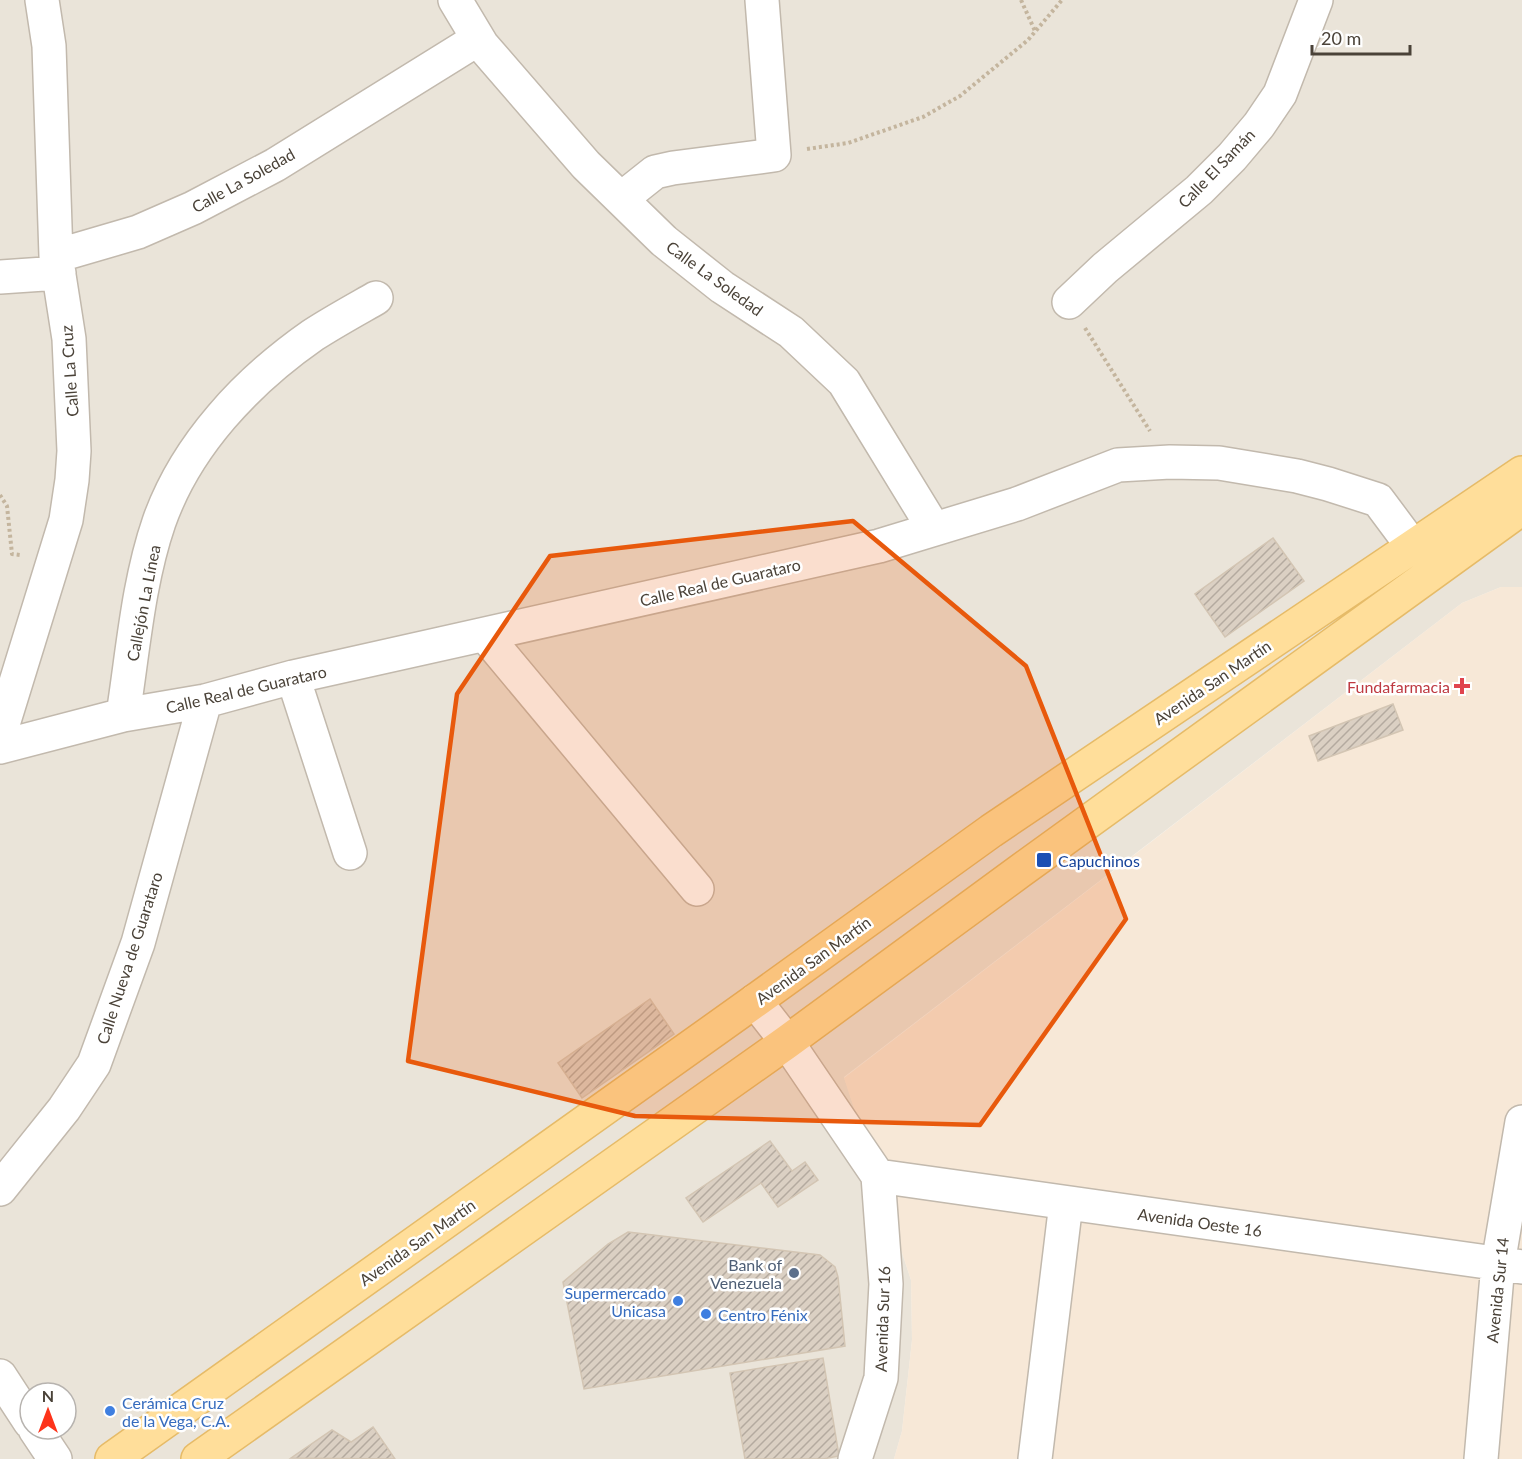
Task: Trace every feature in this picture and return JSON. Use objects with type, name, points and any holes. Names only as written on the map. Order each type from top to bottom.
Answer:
[{"type":"main road","name":"Avenida San Martín","points":[[198,1459],[788,1042],[1510,514],[1522,473]]},
{"type":"main road","name":"Avenida San Martín","points":[[112,1459],[991,831],[1413,547],[1510,514]]},
{"type":"street","name":"Calle La Cruz","points":[[0,734],[66,520],[74,451],[69,339],[58,265],[49,46],[42,0]]},
{"type":"street","name":"Calle La Soledad","points":[[455,0],[478,39],[586,165],[664,241],[722,287],[791,332],[844,382],[934,530]]},
{"type":"street","points":[[621,199],[655,172],[774,155],[762,0]]},
{"type":"street","name":"Calle El Samán","points":[[1069,303],[1105,268],[1199,190],[1246,141],[1280,94],[1316,0]]},
{"type":"street","name":"Calle La Soledad","points":[[0,277],[58,265],[193,208],[275,165],[478,39]]},
{"type":"street","name":"Callejón La Línea","points":[[123,715],[146,572],[159,522],[177,478],[194,452],[235,403],[279,361],[315,334],[376,298]]},
{"type":"street","name":"Calle Real de Guarataro","points":[[0,747],[123,715],[205,701],[293,677],[879,546],[1017,504],[1118,465],[1170,462],[1219,463],[1297,476],[1328,484],[1378,500],[1413,547]]},
{"type":"street","points":[[485,635],[697,889]]},
{"type":"street","points":[[293,677],[350,853]]},
{"type":"street","name":"Calle Nueva de Guarataro","points":[[0,1189],[64,1109],[94,1064],[138,943],[205,701]]},
{"type":"street","points":[[755,1001],[788,1042],[878,1176]]},
{"type":"street","name":"Avenida Sur 14","points":[[1481,1459],[1510,1266],[1522,1122]]},
{"type":"street","name":"Avenida Oeste 16","points":[[878,1176],[1510,1266]]},
{"type":"street","name":"Avenida Sur 16","points":[[855,1459],[881,1378],[886,1284],[878,1176]]},
{"type":"street","points":[[1035,1459],[1066,1203]]},
{"type":"street","points":[[0,1376],[18,1404]]},
{"type":"street","points":[[43,1441],[54,1459]]},
{"type":"path","points":[[1021,0],[1035,31]]},
{"type":"path","points":[[774,155],[848,143],[922,117],[960,96],[1028,40],[1062,0]]},
{"type":"path","points":[[1069,303],[1170,462]]},
{"type":"path","points":[[0,495],[7,506],[12,554],[53,561]]},
{"type":"highlighted area","points":[[853,521],[1026,666],[1126,919],[980,1125],[635,1116],[408,1061],[457,694],[550,556]]},
{"type":"shaded area","points":[[0,0],[1522,0],[1522,587],[1501,587],[1462,603],[844,1077],[911,1280],[912,1340],[902,1431],[894,1459],[0,1459]]},
{"type":"shaded area","points":[[1501,587],[1522,587],[1522,1459],[894,1459],[902,1431],[912,1340],[911,1280],[844,1078],[1462,603]]},
{"type":"building","points":[[1273,538],[1304,581],[1225,637],[1195,594]]},
{"type":"building","points":[[1393,704],[1403,730],[1318,761],[1309,736]]},
{"type":"building","points":[[650,999],[674,1034],[582,1098],[558,1063]]},
{"type":"building","points":[[770,1141],[792,1171],[805,1162],[818,1180],[778,1207],[761,1183],[703,1222],[686,1198]]},
{"type":"building","name":"Centro Fénix","points":[[628,1232],[820,1255],[835,1267],[838,1277],[845,1346],[584,1389],[563,1282],[608,1244]]},
{"type":"building","points":[[823,1358],[839,1456],[823,1459],[745,1459],[730,1373]]},
{"type":"building","points":[[373,1427],[395,1459],[291,1458],[332,1430],[351,1442]]},
{"type":"place","name":"Fundafarmacia","points":[[1462,686]]},
{"type":"place","name":"Capuchinos","points":[[1044,860]]},
{"type":"place","name":"Bank of Venezuela","points":[[794,1273]]},
{"type":"place","name":"Supermercado Unicasa","points":[[678,1301]]},
{"type":"place","name":"Centro Fénix","points":[[706,1314]]},
{"type":"place","name":"Cerámica Cruz de la Vega, C.A.","points":[[110,1411]]}]
